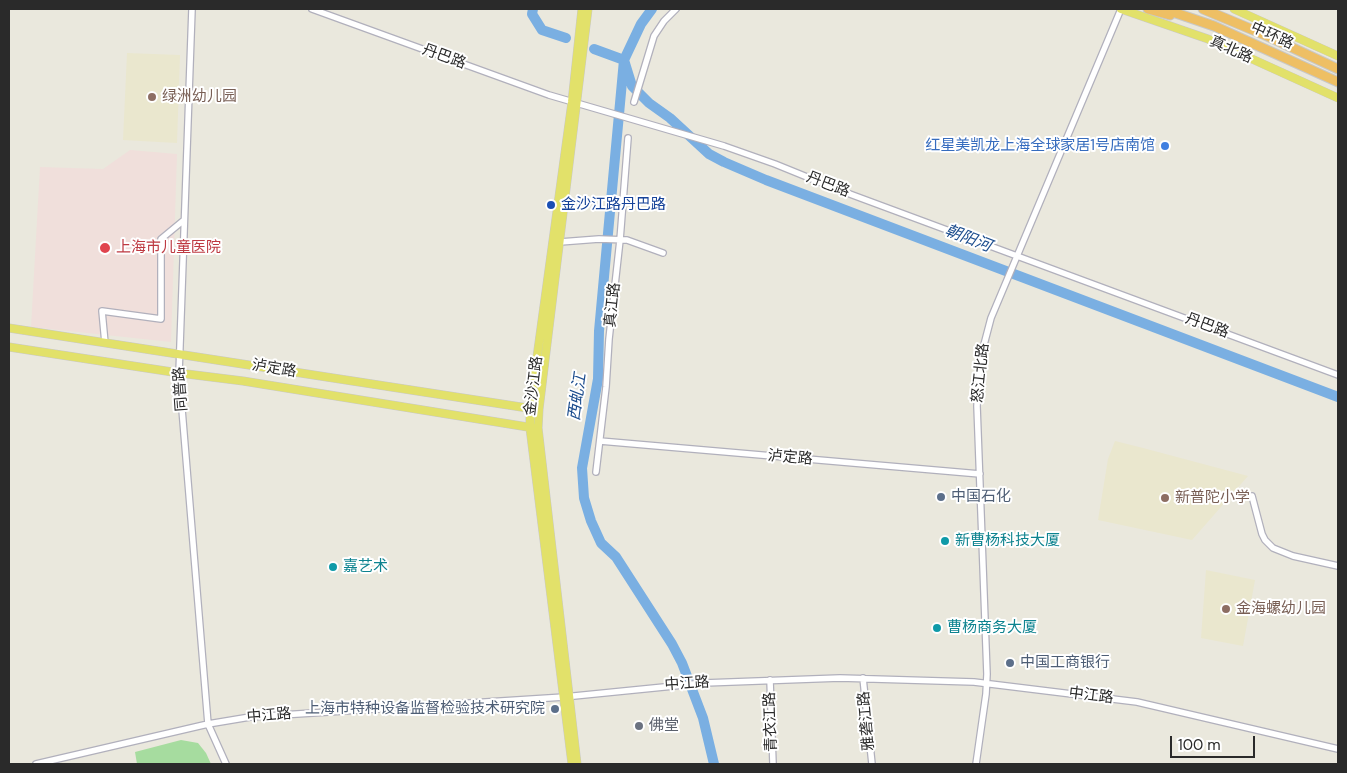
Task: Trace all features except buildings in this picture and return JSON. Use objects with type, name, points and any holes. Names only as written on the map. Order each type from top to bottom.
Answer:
[{"type":"highway","points":[[1148,9],[1214,26]]},
{"type":"highway","name":"中环路","points":[[1164,9],[1214,26],[1338,82]]},
{"type":"highway","name":"中环路","points":[[1203,9],[1219,14],[1338,69]]},
{"type":"main road","name":"金沙江路","points":[[534,428],[560,242],[575,103],[582,9]]},
{"type":"main road","name":"金沙江路","points":[[577,764],[530,408],[588,9]]},
{"type":"main road","name":"真北路","points":[[1121,9],[1208,39],[1338,98]]},
{"type":"main road","points":[[1234,9],[1338,56]]},
{"type":"main road","name":"泸定路","points":[[9,328],[538,409]]},
{"type":"main road","name":"泸定路","points":[[9,347],[243,381],[534,428]]},
{"type":"main road","name":"金沙江路","points":[[567,697],[572,764]]},
{"type":"street","name":"同普路","points":[[192,9],[179,373],[208,724],[226,764]]},
{"type":"street","name":"丹巴路","points":[[312,9],[575,103],[724,146],[775,164],[840,190],[1338,375]]},
{"type":"street","points":[[634,102],[654,36],[664,21],[676,9]]},
{"type":"street","name":"怒江北路","points":[[976,764],[987,684],[977,406],[980,360],[991,318],[1121,9]]},
{"type":"street","name":"真江路","points":[[596,472],[607,381],[609,339],[628,138]]},
{"type":"street","points":[[105,343],[102,312],[161,319],[161,239],[184,220]]},
{"type":"street","points":[[560,242],[599,239],[627,240],[663,253]]},
{"type":"street","name":"泸定路","points":[[600,441],[980,474]]},
{"type":"street","points":[[1252,496],[1262,534],[1273,548],[1293,556],[1338,566]]},
{"type":"street","name":"中江路","points":[[36,764],[68,761],[208,724],[243,718],[567,697],[704,683],[863,678],[987,684],[1137,702],[1338,749]]},
{"type":"street","name":"雅砻江路","points":[[863,678],[872,764]]},
{"type":"street","name":"青衣江路","points":[[770,680],[773,764]]},
{"type":"shaded area","name":"绿洲幼儿园","points":[[127,53],[180,55],[177,143],[123,140]]},
{"type":"shaded area","name":"上海市儿童医院","points":[[130,150],[177,154],[171,342],[31,327],[40,167],[103,169]]},
{"type":"shaded area","name":"新普陀小学","points":[[1115,441],[1248,476],[1192,540],[1098,520],[1108,459]]},
{"type":"shaded area","name":"金海螺幼儿园","points":[[1206,570],[1255,580],[1243,646],[1201,638]]},
{"type":"green space","points":[[181,740],[198,743],[206,753],[211,764],[137,764],[135,752]]},
{"type":"waterway","points":[[533,9],[532,14],[542,30],[566,38]]},
{"type":"waterway","name":"西虬江","points":[[652,9],[641,24],[624,60],[599,331],[598,379],[582,468],[584,498],[591,521],[601,543],[616,557],[672,644],[682,663],[703,718],[714,764]]},
{"type":"waterway","points":[[594,49],[624,60]]},
{"type":"waterway","name":"朝阳河","points":[[624,60],[632,86],[709,154],[724,162],[766,180],[1338,397]]},
{"type":"place","name":"绿洲幼儿园","points":[[152,97]]},
{"type":"place","name":"红星美凯龙上海全球家居1号店南馆","points":[[1165,146]]},
{"type":"place","name":"金沙江路丹巴路","points":[[551,205]]},
{"type":"place","name":"上海市儿童医院","points":[[105,248]]},
{"type":"place","name":"中国石化","points":[[941,497]]},
{"type":"place","name":"新普陀小学","points":[[1165,498]]},
{"type":"place","name":"新曹杨科技大厦","points":[[945,541]]},
{"type":"place","name":"嘉艺术","points":[[333,567]]},
{"type":"place","name":"金海螺幼儿园","points":[[1226,609]]},
{"type":"place","name":"曹杨商务大厦","points":[[937,628]]},
{"type":"place","name":"中国工商银行","points":[[1010,663]]},
{"type":"place","name":"上海市特种设备监督检验技术研究院","points":[[555,709]]},
{"type":"place","name":"佛堂","points":[[639,726]]}]
